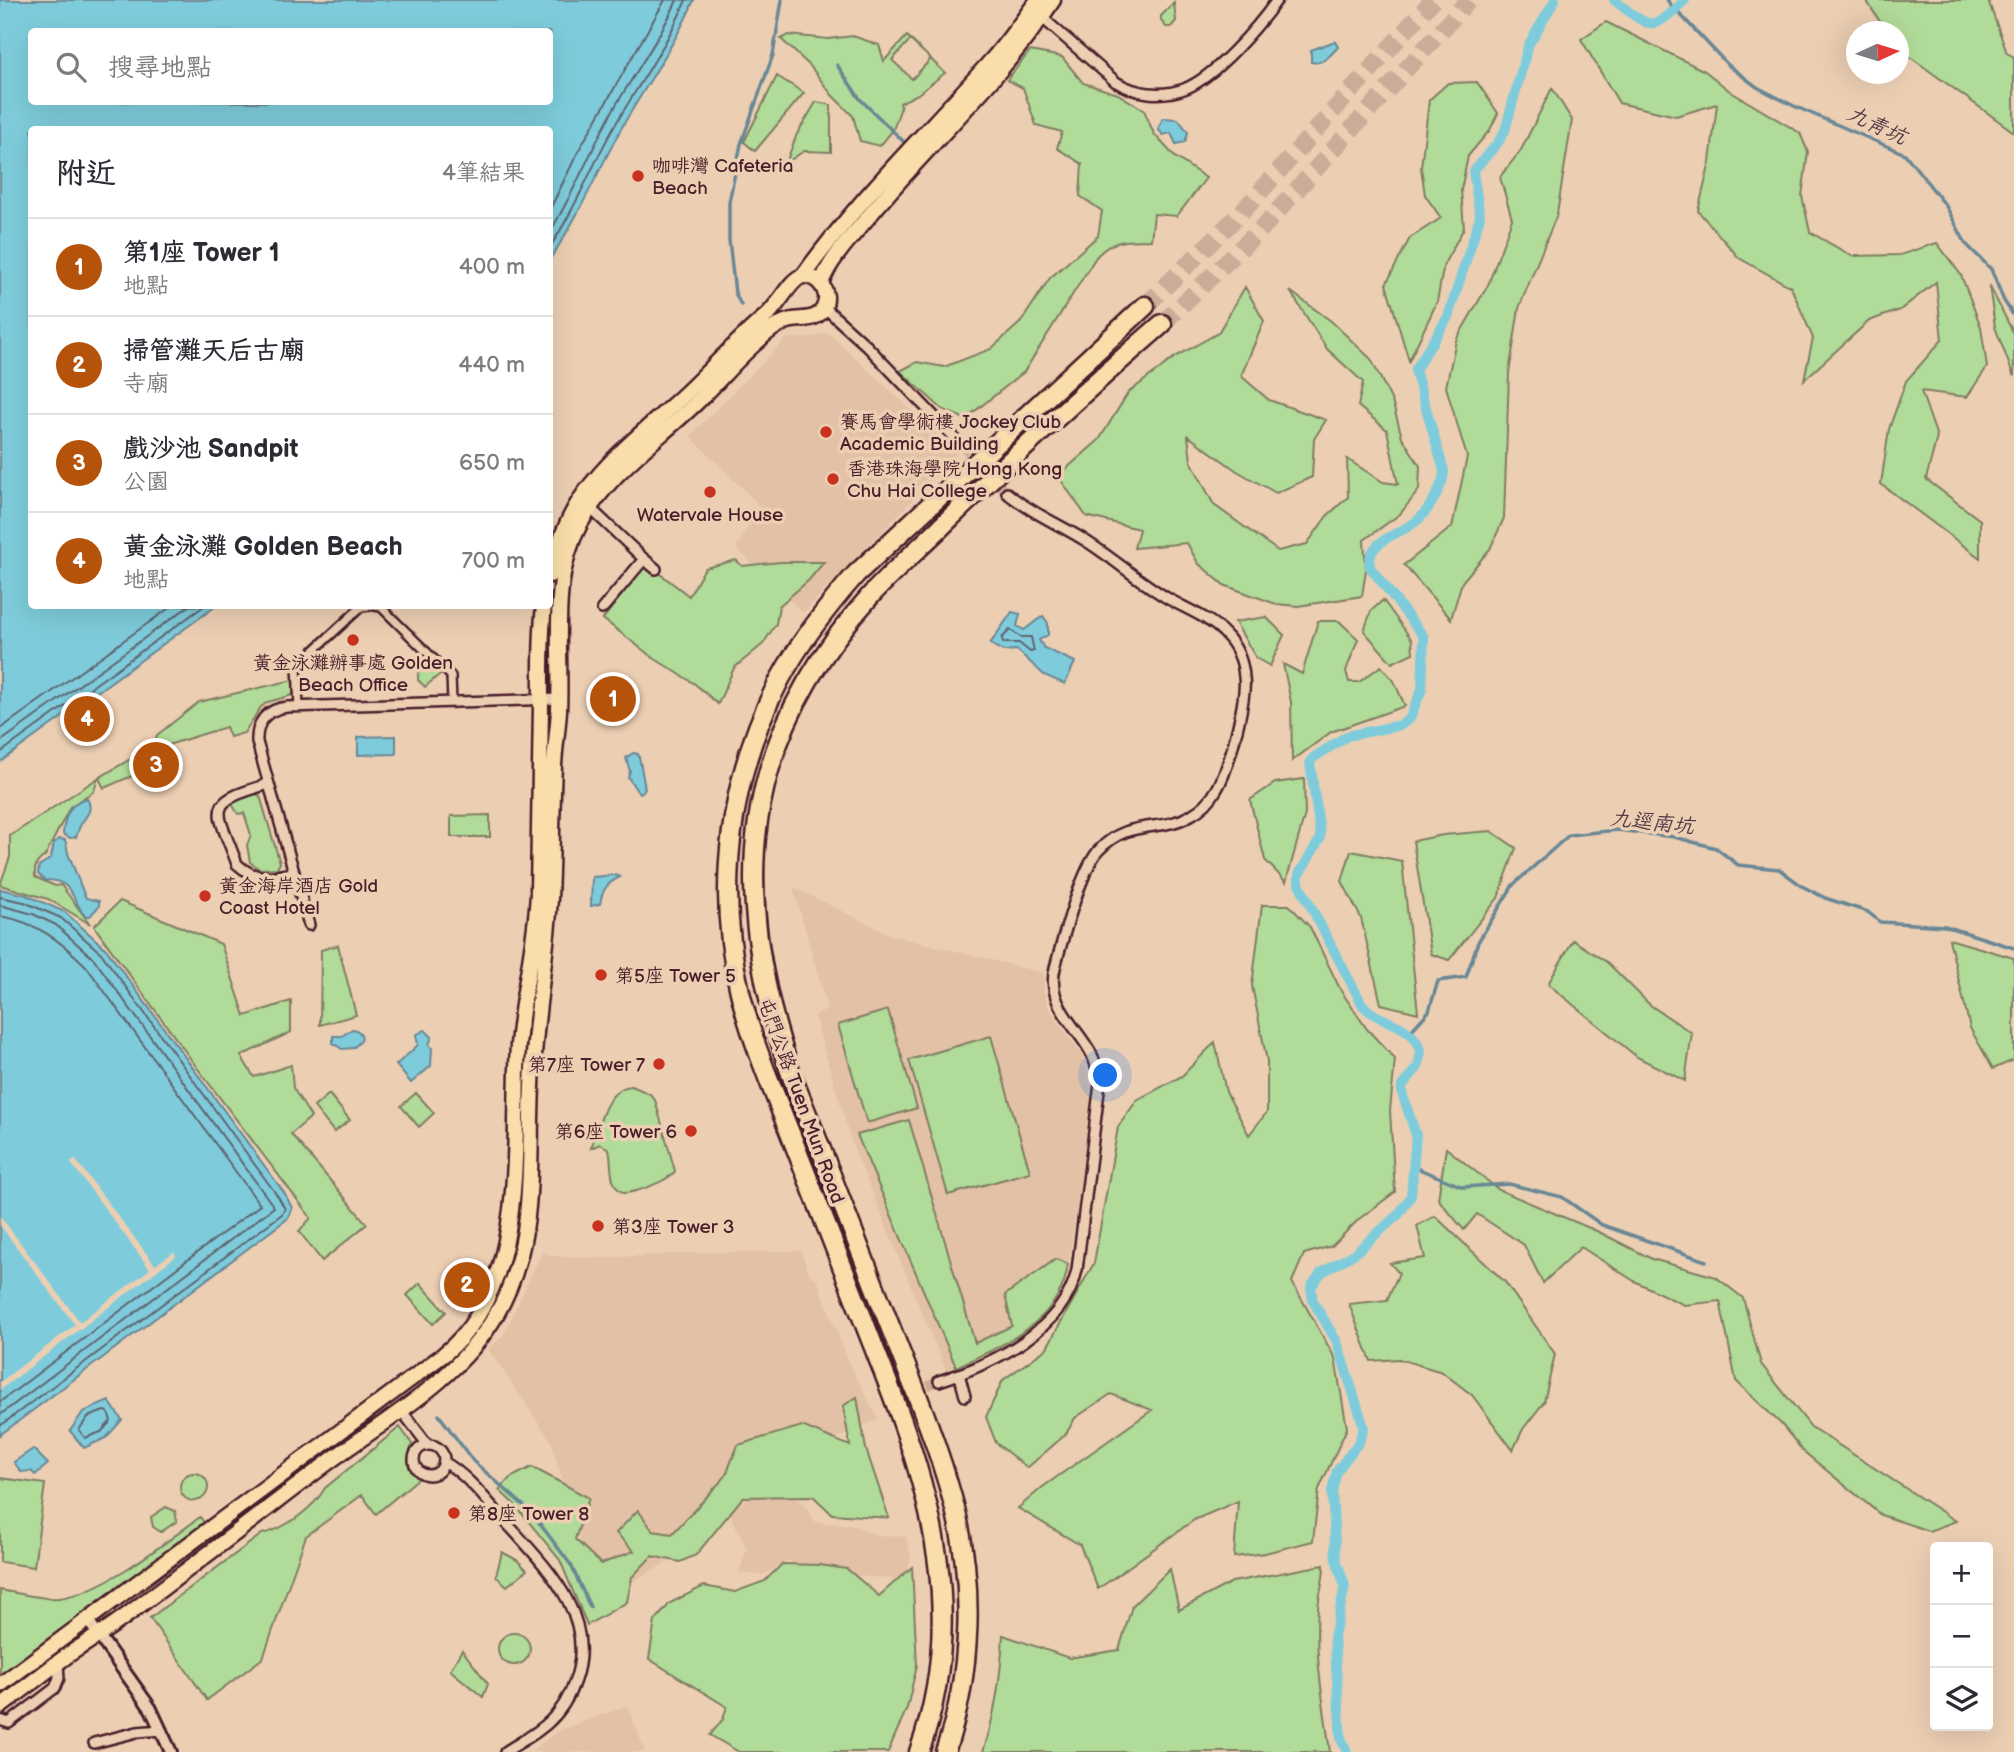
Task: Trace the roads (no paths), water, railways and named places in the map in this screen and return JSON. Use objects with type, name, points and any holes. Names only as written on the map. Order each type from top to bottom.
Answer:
[{"type":"highway","name":"屯門公路 Tuen Mun Road","points":[[919,1752],[935,1695],[940,1654],[942,1601],[935,1536],[926,1496],[899,1411],[768,1077],[740,993],[732,954],[728,877],[736,803],[760,722],[793,656],[823,612],[856,574],[1145,306]]},
{"type":"highway","name":"屯門公路 Tuen Mun Road","points":[[945,1752],[957,1710],[966,1641],[965,1568],[958,1520],[929,1427],[791,1074],[775,1024],[763,974],[754,906],[753,867],[757,824],[766,783],[785,729],[808,679],[872,594],[1002,467],[1161,324]]},
{"type":"main road","points":[[0,1685],[452,1347],[479,1315],[491,1288],[509,1222],[513,1190],[519,1042],[538,895],[550,699],[561,593],[576,531],[586,503],[602,471],[695,384],[730,347],[774,309],[791,282],[803,276],[849,216],[1037,9],[1053,0]]},
{"type":"main road","points":[[821,284],[826,273],[885,197],[1012,58],[1037,9]]},
{"type":"main road","points":[[553,565],[565,525],[637,453],[700,401],[758,340],[776,327],[796,318],[815,317],[824,307],[825,295],[821,284],[803,276]]},
{"type":"main road","points":[[785,295],[788,309],[796,318]]},
{"type":"main road","points":[[0,1707],[401,1410],[461,1360],[488,1328],[505,1298],[525,1237],[531,1190],[534,1048],[548,931],[554,768],[550,699],[540,650],[544,609]]},
{"type":"street","points":[[1037,9],[1116,82],[1128,89],[1154,94],[1184,89],[1202,78],[1259,26],[1277,0]]},
{"type":"street","points":[[824,307],[873,352],[953,436]]},
{"type":"street","points":[[939,1381],[1001,1354],[1049,1323],[1067,1299],[1075,1279],[1100,1083],[1092,1054],[1059,1006],[1054,976],[1087,868],[1102,847],[1132,828],[1169,824],[1183,819],[1200,810],[1213,796],[1226,769],[1245,686],[1243,667],[1237,651],[1219,628],[1147,585],[1095,547],[1030,510],[1007,493]]},
{"type":"street","points":[[586,503],[656,569]]},
{"type":"street","points":[[602,609],[644,559]]},
{"type":"street","points":[[299,707],[297,666],[359,609]]},
{"type":"street","points":[[383,609],[452,676],[452,702]]},
{"type":"street","points":[[309,925],[257,742],[258,727],[266,715],[272,710],[299,707],[550,699]]},
{"type":"street","points":[[269,784],[234,794],[225,800],[220,808],[220,818],[237,864],[242,869],[262,878],[294,872]]},
{"type":"street","points":[[959,1374],[965,1396]]},
{"type":"street","points":[[401,1410],[428,1445],[440,1449],[444,1462],[462,1476],[550,1572],[568,1601],[580,1630],[580,1664],[572,1689],[560,1709],[538,1731],[505,1752]]},
{"type":"street","points":[[428,1445],[416,1453],[417,1468],[425,1474],[435,1474],[444,1462]]},
{"type":"street","points":[[87,1619],[151,1709],[171,1752]]},
{"type":"street","points":[[0,1720],[9,1723],[55,1688],[59,1678],[58,1663]]},
{"type":"street","points":[[94,1744],[137,1732],[161,1730]]},
{"type":"water","points":[[0,0],[694,0],[553,254],[553,126],[28,126],[28,609],[212,609],[0,762]]},
{"type":"water","points":[[1335,41],[1338,47],[1329,56],[1323,61],[1311,62],[1311,50]]},
{"type":"water","points":[[1163,118],[1178,119],[1188,132],[1185,142],[1176,144],[1171,133],[1163,135],[1158,129]]},
{"type":"water","points":[[1012,612],[1020,614],[1017,626],[1024,630],[1043,616],[1048,623],[1048,635],[1039,640],[1044,648],[1075,662],[1065,684],[1044,675],[1017,650],[1003,651],[990,644]]},
{"type":"water","points":[[396,736],[396,754],[358,755],[358,737]]},
{"type":"water","points":[[633,753],[638,754],[641,766],[645,789],[641,793],[628,777],[630,771],[626,758]]},
{"type":"water","points":[[87,798],[90,806],[88,813],[76,837],[70,838],[63,834],[67,817],[76,803]]},
{"type":"water","points":[[59,839],[65,840],[86,898],[99,901],[99,906],[90,916],[85,916],[65,885],[45,880],[38,874],[39,866],[51,858],[54,843]]},
{"type":"water","points":[[592,877],[620,877],[606,888],[600,904],[591,906]]},
{"type":"water","points":[[0,889],[26,895],[65,912],[106,949],[285,1194],[292,1208],[287,1219],[0,1435]]},
{"type":"water","points":[[352,1029],[361,1034],[361,1041],[353,1048],[342,1049],[333,1043],[333,1036],[342,1036]]},
{"type":"water","points":[[425,1030],[432,1037],[429,1044],[432,1048],[431,1066],[411,1083],[396,1065],[418,1045],[416,1035]]},
{"type":"water","points":[[109,1401],[122,1420],[106,1438],[84,1448],[70,1431],[83,1412]]},
{"type":"water","points":[[33,1449],[48,1464],[35,1475],[31,1471],[21,1472],[14,1462]]},
{"type":"waterway","points":[[741,305],[735,293],[729,240],[729,202],[741,144],[773,55],[782,0]]},
{"type":"waterway","points":[[1347,1752],[1341,1738],[1334,1637],[1345,1586],[1336,1559],[1332,1491],[1337,1471],[1359,1442],[1364,1427],[1337,1342],[1313,1301],[1311,1287],[1321,1273],[1354,1254],[1399,1214],[1411,1196],[1416,1135],[1402,1086],[1418,1067],[1421,1050],[1409,1033],[1377,1016],[1362,1004],[1299,884],[1299,874],[1320,839],[1310,762],[1347,736],[1401,725],[1410,718],[1422,689],[1424,637],[1370,567],[1370,558],[1384,540],[1419,519],[1441,484],[1444,471],[1415,370],[1448,317],[1480,217],[1473,171],[1505,131],[1528,46],[1555,0]]},
{"type":"waterway","points":[[1614,0],[1636,17],[1650,23],[1664,18],[1685,0]]},
{"type":"waterway","name":"九青坑","points":[[1667,0],[1671,5]]},
{"type":"waterway","name":"九青坑","points":[[1677,11],[1728,65],[1757,87],[1905,154],[1946,206],[1966,244],[1991,269],[2004,301],[2014,316]]},
{"type":"waterway","points":[[837,65],[860,99],[904,142]]},
{"type":"waterway","name":"九逕南坑","points":[[1410,1032],[1429,1011],[1438,981],[1466,977],[1478,942],[1513,885],[1569,835],[1617,830],[1674,837],[1716,848],[1738,865],[1779,869],[1802,886],[1825,898],[1868,912],[1880,922],[1945,926],[2014,948]]},
{"type":"waterway","points":[[1414,1167],[1463,1187],[1509,1184],[1562,1197],[1602,1225],[1706,1261]]},
{"type":"waterway","points":[[439,1415],[473,1461],[531,1512],[571,1565],[590,1607]]},
{"type":"tunnel","points":[[1145,306],[1241,213],[1433,0]]},
{"type":"tunnel","points":[[1162,324],[1264,226],[1469,0]]},
{"type":"tunnel","points":[[953,436],[1007,493]]},
{"type":"tunnel","points":[[915,1391],[939,1381]]},
{"type":"place","name":"咖啡灣 Cafeteria Beach","points":[[638,176]]},
{"type":"place","name":"賽馬會學術樓 Jockey Club Academic Building","points":[[826,432]]},
{"type":"place","name":"香港珠海學院 Hong Kong Chu Hai College","points":[[833,479]]},
{"type":"place","name":"Watervale House","points":[[710,492]]},
{"type":"place","name":"黃金泳灘辦事處 Golden Beach Office","points":[[353,640]]},
{"type":"place","name":"第1座 Tower 1","points":[[613,699]]},
{"type":"place","name":"黃金泳灘 Golden Beach","points":[[87,719]]},
{"type":"place","name":"戲沙池 Sandpit","points":[[156,765]]},
{"type":"place","name":"黃金海岸酒店 Gold Coast Hotel","points":[[205,896]]},
{"type":"place","name":"第5座 Tower 5","points":[[601,975]]},
{"type":"place","name":"第7座 Tower 7","points":[[659,1064]]},
{"type":"place","name":"第6座 Tower 6","points":[[691,1131]]},
{"type":"place","name":"第3座 Tower 3","points":[[598,1226]]},
{"type":"place","name":"掃管灘天后古廟","points":[[467,1285]]},
{"type":"place","name":"第8座 Tower 8","points":[[454,1513]]}]
